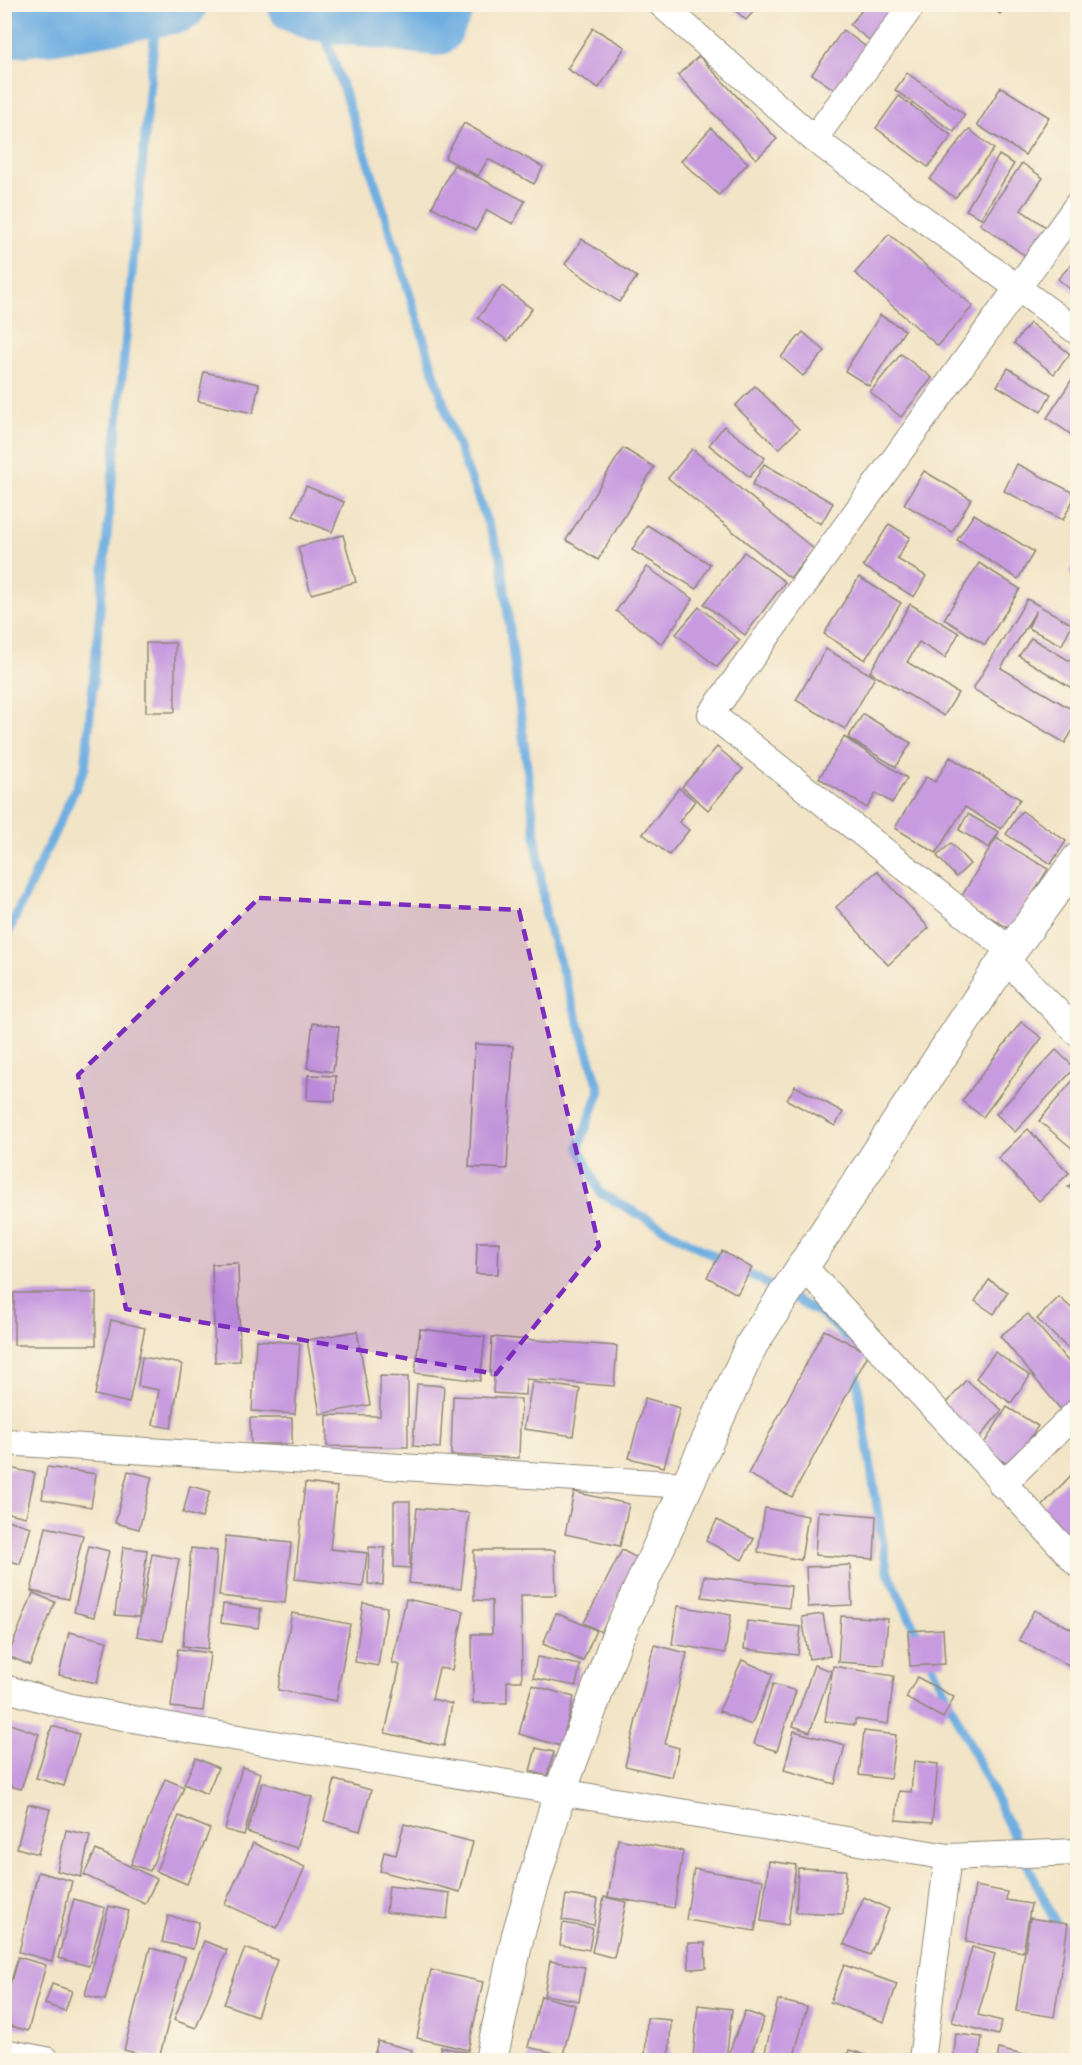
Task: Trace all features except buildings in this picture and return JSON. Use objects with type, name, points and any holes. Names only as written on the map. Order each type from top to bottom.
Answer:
[{"type":"street","points":[[661,4],[814,139],[1077,332]]},
{"type":"street","points":[[814,139],[913,4]]},
{"type":"street","points":[[1077,204],[711,714],[1008,955],[1077,1033]]},
{"type":"street","points":[[491,2061],[518,1935],[560,1792],[616,1640],[752,1344],[1008,955],[1077,859]]},
{"type":"street","points":[[802,1265],[1077,1564]]},
{"type":"street","points":[[1002,1485],[1077,1411]]},
{"type":"street","points":[[4,1442],[686,1485]]},
{"type":"street","points":[[4,1688],[71,1707],[191,1730],[948,1857],[1077,1852]]},
{"type":"street","points":[[922,2061],[948,1857]]},
{"type":"street","points":[[4,2052],[46,2061]]},
{"type":"highlighted area","points":[[259,898],[519,910],[599,1246],[496,1374],[126,1309],[78,1075]]},
{"type":"waterway","points":[[4,29],[54,25],[178,4]]},
{"type":"waterway","points":[[296,4],[317,12],[435,27],[446,4]]},
{"type":"waterway","points":[[4,941],[85,768],[157,9]]},
{"type":"waterway","points":[[317,12],[375,183],[452,430],[501,558],[546,919],[600,1090],[579,1147],[600,1193],[727,1263]]},
{"type":"waterway","points":[[740,1269],[823,1315],[851,1342],[887,1570],[920,1640]]},
{"type":"waterway","points":[[927,1655],[1055,1922],[1078,1982]]}]
